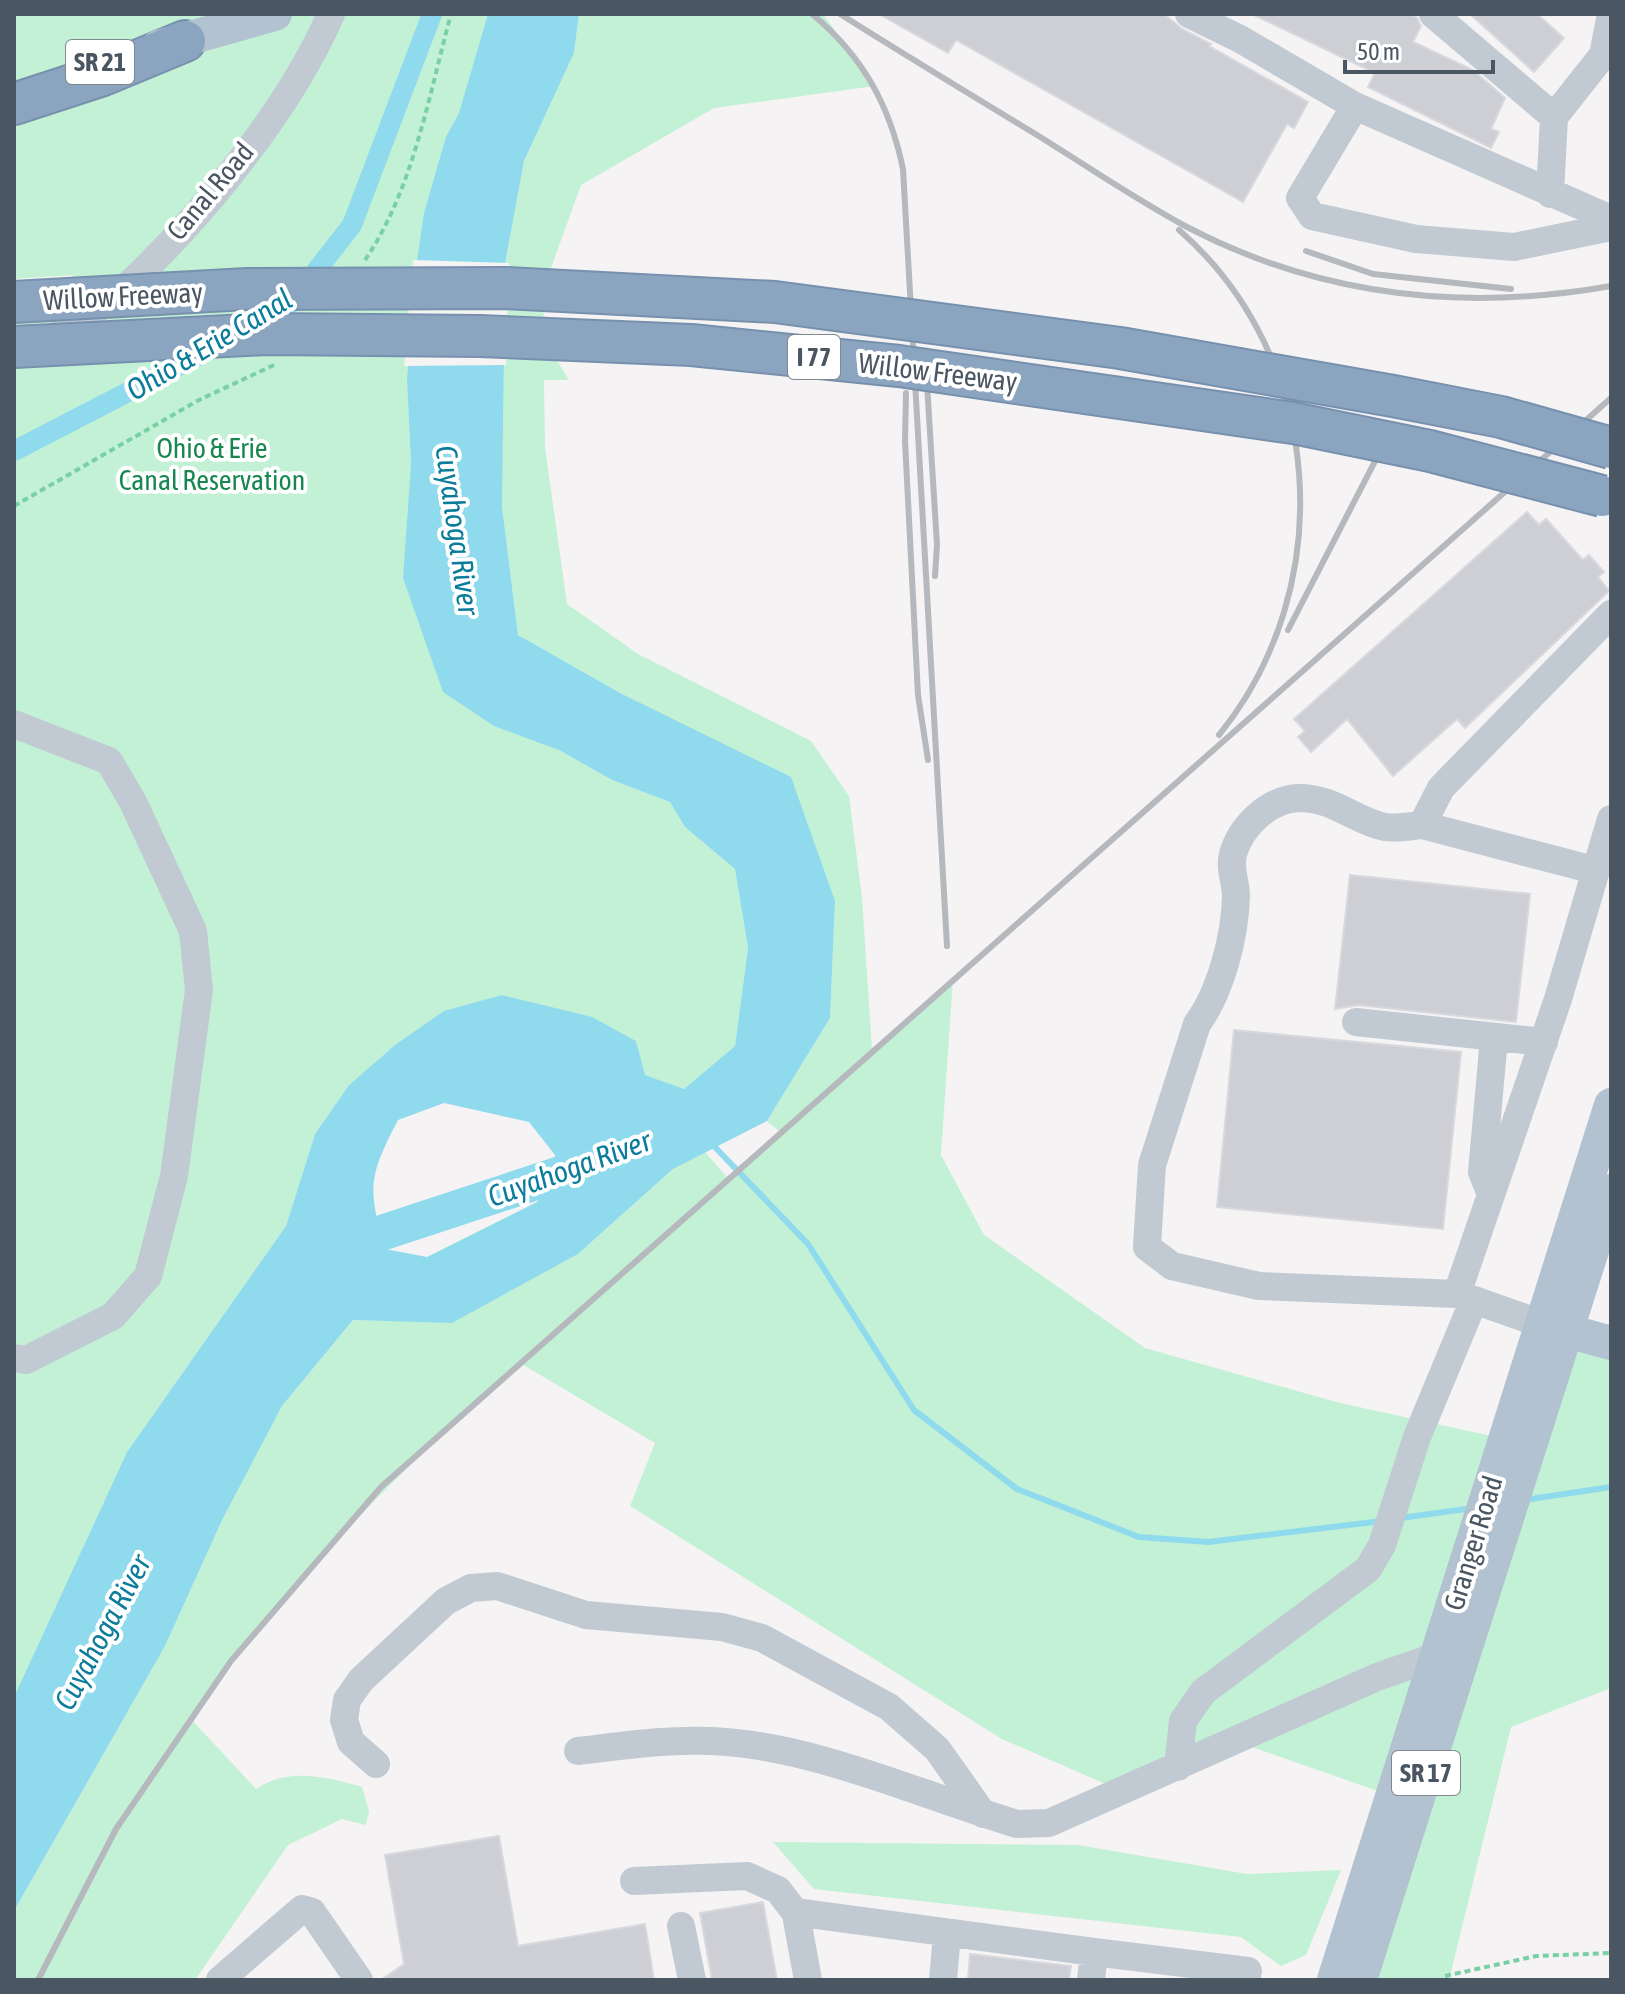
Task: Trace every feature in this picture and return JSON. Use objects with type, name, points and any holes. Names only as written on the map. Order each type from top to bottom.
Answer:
[{"type":"highway","points":[[14,104],[103,75],[185,41]]},
{"type":"highway","name":"Willow Freeway","points":[[14,302],[247,289],[506,288],[775,302],[1120,348],[1501,417],[1611,445]]},
{"type":"highway","name":"Willow Freeway","points":[[14,347],[266,334],[480,336],[691,345],[899,366],[1293,423],[1430,451],[1608,498]]},
{"type":"main road","name":"SR 21","points":[[14,83],[185,41],[267,17]]},
{"type":"main road","name":"Granger Road","points":[[1555,1328],[1611,1105]]},
{"type":"main road","name":"Granger Road","points":[[1334,1980],[1449,1659],[1555,1328],[1611,1191]]},
{"type":"main road","points":[[1555,1328],[1611,1343]]},
{"type":"main road","name":"Granger Road","points":[[1360,1980],[1449,1659]]},
{"type":"street","name":"Canal Road","points":[[14,363],[69,327],[144,270],[215,191],[284,100],[331,14]]},
{"type":"street","points":[[1189,14],[1240,39],[1355,106],[1611,219]]},
{"type":"street","points":[[1433,14],[1554,117]]},
{"type":"street","points":[[1550,194],[1554,117],[1603,55],[1611,14]]},
{"type":"street","points":[[1355,106],[1300,198],[1312,216],[1416,239],[1514,247],[1611,227]]},
{"type":"street","points":[[1422,825],[1441,788],[1611,614]]},
{"type":"street","points":[[14,724],[109,761],[133,802],[193,931],[199,990],[174,1176],[148,1276],[113,1316],[26,1360],[14,1358]]},
{"type":"street","points":[[1555,1328],[1465,1297],[1259,1286],[1172,1266],[1147,1247],[1152,1165],[1197,1024],[1211,1005],[1232,928],[1236,893],[1230,871],[1234,852],[1246,831],[1274,802],[1297,798],[1342,806],[1386,827],[1422,825],[1594,870]]},
{"type":"street","points":[[1178,1767],[1183,1721],[1203,1692],[1368,1569],[1382,1545],[1465,1297],[1491,1196],[1544,1042],[1610,815]]},
{"type":"street","points":[[1356,1022],[1544,1042]]},
{"type":"street","points":[[1491,1196],[1482,1172],[1494,1038]]},
{"type":"street","points":[[376,1764],[351,1742],[344,1720],[347,1700],[361,1680],[446,1601],[471,1588],[497,1586],[586,1615],[722,1627],[762,1638],[889,1707],[937,1749],[983,1814]]},
{"type":"street","points":[[578,1751],[655,1741],[712,1740],[763,1746],[1017,1824],[1049,1823],[1377,1677],[1449,1659]]},
{"type":"street","points":[[634,1881],[747,1876],[778,1890],[798,1916],[808,1980]]},
{"type":"street","points":[[220,1980],[302,1909],[312,1912],[359,1980]]},
{"type":"street","points":[[798,1916],[947,1934],[1092,1966],[1248,1971],[1246,1980]]},
{"type":"street","points":[[681,1926],[692,1980]]},
{"type":"street","points":[[943,1980],[947,1934]]},
{"type":"path","points":[[1445,1976],[1536,1956],[1611,1953]]},
{"type":"green space","name":"Ohio & Erie Canal Reservation","points":[[14,14],[496,14],[505,264],[524,161],[574,53],[579,14],[823,14],[875,86],[714,108],[581,185],[543,290],[544,339],[569,380],[544,380],[545,448],[567,604],[638,654],[811,741],[849,796],[862,898],[872,1049],[953,978],[941,1155],[984,1235],[1145,1348],[1336,1402],[1505,1439],[1559,1356],[1611,1343],[1611,1688],[1511,1727],[1449,1980],[1360,1980],[1392,1796],[1235,1741],[1124,1792],[1002,1739],[630,1506],[655,1443],[520,1363],[431,1445],[345,1531],[264,1622],[191,1719],[256,1789],[268,1782],[294,1776],[322,1777],[362,1787],[369,1811],[366,1825],[342,1819],[288,1845],[195,1980],[14,1980],[14,1911],[165,1646],[222,1519],[282,1406],[353,1320],[453,1322],[578,1254],[673,1169],[705,1152],[727,1177],[779,1131],[767,1121],[830,1018],[835,901],[622,694],[518,635],[502,506],[501,380],[407,380],[411,465],[559,750],[612,780],[670,802],[685,827],[735,869],[748,948],[735,1046],[684,1089],[644,1075],[636,1041],[592,1018],[502,995],[395,1045],[349,1085],[315,1134],[286,1226],[127,1452],[14,1697],[14,310],[74,275],[14,279]]},
{"type":"green space","points":[[773,1842],[1078,1845],[1247,1874],[1341,1870],[1306,1955],[1281,1966],[1241,1937],[814,1889]]},
{"type":"water","points":[[488,14],[579,14],[574,53],[524,161],[505,264],[502,506],[518,635],[622,694],[791,777],[835,901],[830,1018],[767,1121],[673,1169],[578,1254],[452,1323],[353,1320],[282,1406],[222,1520],[165,1646],[14,1911],[14,1697],[127,1452],[286,1226],[315,1134],[349,1085],[395,1045],[444,1011],[502,995],[592,1017],[636,1041],[645,1075],[684,1089],[735,1046],[748,948],[735,869],[685,827],[670,802],[612,780],[559,750],[494,726],[443,692],[403,578],[411,465],[407,380],[416,268],[424,213],[446,137],[459,113]],"holes":[[[444,1103],[529,1122],[555,1155],[553,1182],[537,1202],[427,1257],[385,1249],[375,1211],[374,1182],[381,1155],[398,1120]]]},
{"type":"pier","points":[[413,260],[509,263],[506,365],[404,366]]},
{"type":"building","points":[[879,14],[1164,14],[1182,29],[1211,44],[1209,46],[1308,102],[1294,128],[1287,124],[1243,202],[956,40],[948,53]]},
{"type":"building","points":[[1252,14],[1409,14],[1417,18],[1421,26],[1413,42],[1473,70],[1505,98],[1491,129],[1499,132],[1491,148],[1368,87],[1375,73]]},
{"type":"building","points":[[1470,14],[1537,14],[1564,38],[1534,72]]},
{"type":"building","points":[[1527,512],[1539,525],[1546,519],[1583,560],[1589,555],[1604,572],[1598,577],[1609,591],[1465,728],[1457,719],[1393,776],[1347,719],[1311,752],[1298,737],[1305,731],[1294,719]]},
{"type":"building","points":[[1350,875],[1530,894],[1516,1022],[1358,1005],[1335,1009]]},
{"type":"building","points":[[1234,1030],[1461,1052],[1443,1229],[1217,1207]]},
{"type":"building","points":[[499,1836],[518,1946],[645,1924],[654,1980],[381,1980],[404,1964],[385,1855]]},
{"type":"building","points":[[763,1902],[777,1980],[712,1980],[700,1913]]},
{"type":"building","points":[[970,1954],[1071,1966],[1069,1980],[968,1980]]},
{"type":"waterway","name":"Ohio & Erie Canal","points":[[250,327],[291,303],[352,225],[432,14]]},
{"type":"waterway","name":"Ohio & Erie Canal","points":[[14,451],[219,345]]},
{"type":"waterway","points":[[712,1144],[808,1244],[914,1410],[1017,1489],[1139,1537],[1208,1542],[1382,1521]]},
{"type":"waterway","name":"Cuyahoga River","points":[[338,1255],[345,1245],[600,1161]]},
{"type":"waterway","points":[[1524,1500],[1611,1487]]},
{"type":"waterway","points":[[1401,1518],[1473,1508]]},
{"type":"railway","points":[[812,14],[846,47],[872,84],[890,124],[903,169],[947,946]]},
{"type":"railway","points":[[840,14],[1187,227],[1238,251],[1289,269],[1341,283],[1447,297],[1501,298],[1611,286]]},
{"type":"railway","points":[[1179,230],[1228,282],[1264,342],[1288,406],[1299,474],[1298,543],[1284,611],[1258,676],[1219,735]]},
{"type":"railway","points":[[1306,251],[1373,274],[1511,289]]},
{"type":"railway","points":[[927,384],[937,545],[935,576]]},
{"type":"railway","points":[[906,393],[905,441],[918,695],[928,760]]},
{"type":"railway","points":[[38,1980],[116,1829],[231,1661],[381,1487],[1611,398]]},
{"type":"railway","points":[[1288,630],[1388,436]]}]
